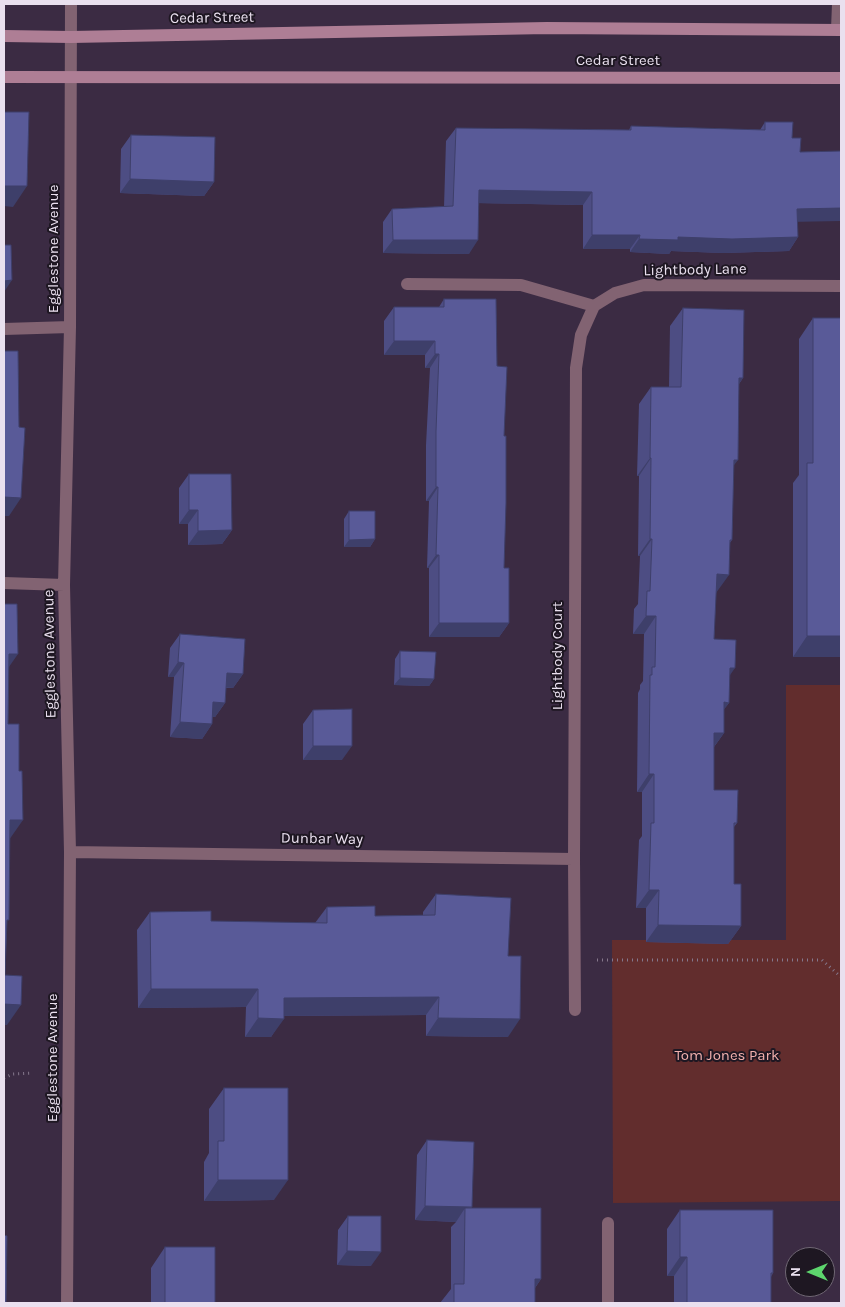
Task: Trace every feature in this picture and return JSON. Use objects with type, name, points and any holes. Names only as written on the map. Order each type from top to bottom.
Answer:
[{"type":"main road","name":"Cedar Street","points":[[4,36],[71,37],[547,28],[839,30]]},
{"type":"main road","name":"Cedar Street","points":[[4,77],[841,78]]},
{"type":"street","name":"Egglestone Avenue","points":[[67,1303],[70,852],[64,585],[70,326],[71,4]]},
{"type":"street","points":[[838,4],[839,30]]},
{"type":"street","points":[[407,284],[521,285],[594,306]]},
{"type":"street","name":"Lightbody Lane","points":[[594,306],[615,293],[644,285],[841,286]]},
{"type":"street","name":"Lightbody Court","points":[[575,1010],[576,368],[582,335],[594,306]]},
{"type":"street","points":[[4,329],[70,326]]},
{"type":"street","points":[[4,583],[64,585]]},
{"type":"street","name":"Dunbar Way","points":[[70,852],[574,858]]},
{"type":"street","points":[[608,1224],[608,1303]]},
{"type":"path","points":[[574,960],[822,960],[841,977]]},
{"type":"path","points":[[4,1078],[13,1074],[32,1073]]},
{"type":"green space","name":"Tom Jones Park","points":[[786,685],[841,685],[841,1201],[613,1203],[612,940],[786,940]]},
{"type":"building","points":[[4,112],[29,112],[27,186],[4,186]]},
{"type":"building","points":[[765,122],[793,122],[792,138],[801,138],[800,152],[841,151],[841,208],[797,209],[798,237],[732,239],[678,237],[678,240],[639,239],[640,235],[592,235],[592,192],[479,190],[478,240],[393,240],[392,209],[453,206],[456,128],[631,130],[631,126],[765,130]]},
{"type":"building","points":[[131,135],[215,137],[214,182],[130,179]]},
{"type":"building","points":[[4,245],[11,245],[12,280],[4,281]]},
{"type":"building","points":[[444,299],[496,299],[497,366],[507,367],[504,436],[506,436],[506,503],[504,568],[509,568],[509,623],[439,623],[439,555],[436,555],[438,487],[436,487],[436,431],[439,354],[435,354],[435,341],[394,341],[394,307],[444,307]]},
{"type":"building","points":[[683,308],[744,310],[743,378],[739,378],[738,460],[734,460],[729,575],[717,574],[714,639],[736,640],[735,668],[730,668],[729,703],[724,702],[724,733],[714,733],[714,790],[738,790],[737,823],[734,823],[734,884],[741,884],[741,926],[658,925],[659,890],[649,890],[651,823],[654,823],[654,774],[649,774],[650,675],[652,675],[652,667],[655,667],[656,616],[646,616],[647,591],[650,591],[652,539],[650,539],[651,387],[681,387]]},
{"type":"building","points":[[813,318],[841,318],[841,636],[807,636],[807,463],[813,463]]},
{"type":"building","points":[[4,351],[18,351],[19,427],[25,428],[21,498],[4,497]]},
{"type":"building","points":[[189,474],[231,474],[232,530],[198,531],[198,510],[189,510]]},
{"type":"building","points":[[349,511],[375,511],[375,539],[349,540]]},
{"type":"building","points":[[4,604],[17,604],[18,654],[9,654],[8,724],[19,724],[19,771],[22,771],[23,820],[10,820],[9,920],[7,920],[5,975],[22,976],[21,1005],[4,1004]]},
{"type":"building","points":[[180,634],[245,639],[243,674],[227,673],[225,703],[213,702],[212,724],[180,722],[184,663],[178,662]]},
{"type":"building","points":[[400,651],[436,652],[434,679],[400,678]]},
{"type":"building","points":[[352,709],[352,746],[313,746],[313,710]]},
{"type":"building","points":[[436,894],[511,898],[508,956],[521,956],[520,1019],[438,1018],[439,997],[284,998],[284,1019],[258,1018],[258,989],[151,989],[150,912],[211,911],[211,921],[327,923],[327,907],[375,906],[375,916],[435,915]]},
{"type":"building","points":[[224,1088],[288,1088],[288,1180],[218,1180],[218,1141],[224,1141]]},
{"type":"building","points":[[427,1140],[474,1142],[472,1207],[425,1206]]},
{"type":"building","points":[[465,1208],[541,1208],[541,1279],[535,1279],[535,1303],[454,1303],[454,1284],[464,1284]]},
{"type":"building","points":[[680,1210],[773,1210],[771,1303],[687,1303],[687,1257],[680,1257]]},
{"type":"building","points":[[348,1216],[381,1216],[381,1252],[347,1251]]},
{"type":"building","points":[[4,1235],[7,1236],[6,1303],[4,1303]]},
{"type":"building","points":[[165,1247],[215,1247],[215,1303],[165,1303]]}]
